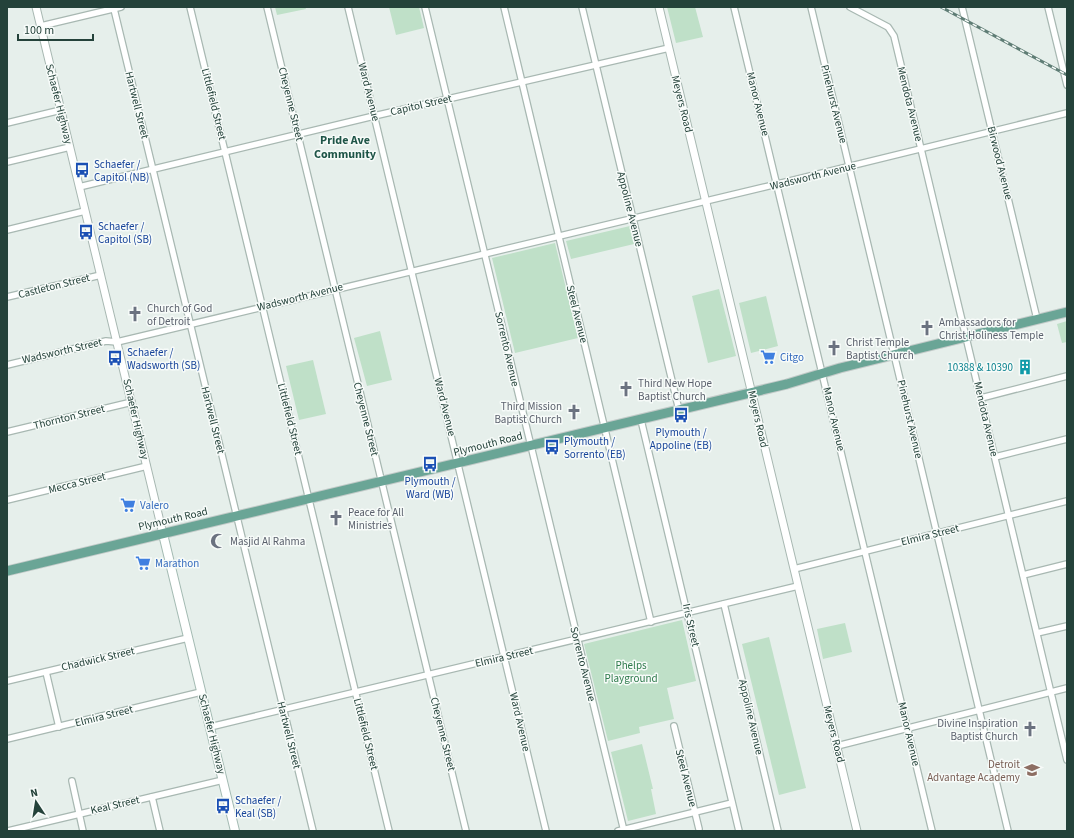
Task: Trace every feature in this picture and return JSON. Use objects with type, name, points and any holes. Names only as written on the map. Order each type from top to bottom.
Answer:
[{"type":"main road","name":"Plymouth Road","points":[[7,571],[641,420],[895,354],[1067,312]]},
{"type":"main road","name":"Schaefer Highway","points":[[163,534],[235,831]]},
{"type":"street","name":"Schaefer Highway","points":[[36,7],[163,534]]},
{"type":"street","points":[[41,26],[121,7]]},
{"type":"street","name":"Littlefield Street","points":[[190,7],[389,831]]},
{"type":"street","name":"Cheyenne Street","points":[[267,7],[466,831]]},
{"type":"street","name":"Ward Avenue","points":[[348,7],[546,831]]},
{"type":"street","name":"Sorrento Avenue","points":[[425,7],[622,831]]},
{"type":"street","name":"Steel Avenue","points":[[504,7],[651,622]]},
{"type":"street","name":"Appoline Avenue","points":[[582,7],[679,410]]},
{"type":"street","name":"Meyers Road","points":[[659,7],[857,831]]},
{"type":"street","name":"Manor Avenue","points":[[734,7],[932,831]]},
{"type":"street","name":"Pinehurst Avenue","points":[[811,7],[1008,831]]},
{"type":"street","name":"Mendota Avenue","points":[[851,7],[888,27],[892,31],[1067,760]]},
{"type":"street","name":"Birwood Avenue","points":[[962,7],[1038,319]]},
{"type":"street","points":[[1048,7],[1067,85]]},
{"type":"street","name":"Hartwell Street","points":[[114,9],[313,831]]},
{"type":"street","name":"Capitol Street","points":[[80,187],[374,116],[669,48]]},
{"type":"street","points":[[7,123],[61,110]]},
{"type":"street","name":"Wadsworth Avenue","points":[[558,236],[706,202],[1067,113]]},
{"type":"street","points":[[7,162],[70,147]]},
{"type":"street","points":[[7,230],[85,211]]},
{"type":"street","points":[[484,254],[558,236]]},
{"type":"street","name":"Wadsworth Avenue","points":[[117,342],[411,270],[484,254]]},
{"type":"street","name":"Castleton Street","points":[[7,297],[101,275]]},
{"type":"street","name":"Wadsworth Street","points":[[7,365],[106,341],[117,342]]},
{"type":"street","points":[[981,398],[1067,376]]},
{"type":"street","name":"Thornton Street","points":[[7,432],[132,402]]},
{"type":"street","name":"Iris Street","points":[[641,420],[739,831]]},
{"type":"street","points":[[995,457],[1067,439]]},
{"type":"street","name":"Mecca Street","points":[[7,500],[147,466]]},
{"type":"street","name":"Elmira Street","points":[[794,569],[1067,501]]},
{"type":"street","points":[[1023,575],[1067,564]]},
{"type":"street","name":"Elmira Street","points":[[210,727],[798,586]]},
{"type":"street","name":"Appoline Avenue","points":[[724,604],[778,831]]},
{"type":"street","points":[[1037,633],[1067,626]]},
{"type":"street","name":"Chadwick Street","points":[[7,681],[188,638]]},
{"type":"street","points":[[46,672],[59,727]]},
{"type":"street","points":[[836,746],[1067,688]]},
{"type":"street","name":"Elmira Street","points":[[7,739],[201,692]]},
{"type":"street","name":"Steel Avenue","points":[[674,726],[699,829]]},
{"type":"street","name":"Keal Street","points":[[8,831],[223,780]]},
{"type":"street","points":[[72,781],[83,831]]},
{"type":"street","points":[[152,797],[160,831]]},
{"type":"street","points":[[622,831],[732,803]]},
{"type":"green space","points":[[275,7],[305,7],[306,9],[277,15]]},
{"type":"green space","points":[[389,7],[419,7],[424,28],[396,35]]},
{"type":"green space","points":[[667,7],[695,7],[703,37],[676,43]]},
{"type":"green space","points":[[630,226],[634,244],[571,259],[566,241]]},
{"type":"green space","points":[[555,243],[578,338],[515,353],[492,258]]},
{"type":"green space","points":[[719,289],[736,356],[708,363],[692,296]]},
{"type":"green space","points":[[766,296],[778,346],[751,353],[739,303]]},
{"type":"green space","points":[[1067,321],[1067,342],[1062,343],[1057,324]]},
{"type":"green space","points":[[380,331],[392,380],[367,386],[354,338]]},
{"type":"green space","points":[[313,360],[326,414],[299,420],[286,366]]},
{"type":"green space","name":"Phelps Playground","points":[[682,620],[696,681],[667,688],[674,719],[639,727],[640,733],[608,741],[584,644]]},
{"type":"green space","points":[[845,623],[852,652],[823,659],[817,629]]},
{"type":"green space","points":[[769,637],[806,788],[779,795],[742,644]]},
{"type":"green space","points":[[642,744],[653,789],[651,789],[656,814],[628,821],[611,752]]},
{"type":"railway","points":[[941,7],[1067,75]]},
{"type":"place","name":"Schaefer / Capitol (NB)","points":[[82,170]]},
{"type":"place","name":"Schaefer / Capitol (SB)","points":[[86,232]]},
{"type":"place","name":"Church of God of Detroit","points":[[135,314]]},
{"type":"place","name":"Ambassadors for Christ Holiness Temple","points":[[927,328]]},
{"type":"place","name":"Christ Temple Baptist Church","points":[[834,348]]},
{"type":"place","name":"Citgo","points":[[768,357]]},
{"type":"place","name":"Schaefer / Wadsworth (SB)","points":[[115,358]]},
{"type":"place","name":"10388 & 10390","points":[[1025,367]]},
{"type":"place","name":"Third New Hope Baptist Church","points":[[626,389]]},
{"type":"place","name":"Third Mission Baptist Church","points":[[574,412]]},
{"type":"place","name":"Plymouth / Appoline (EB)","points":[[681,415]]},
{"type":"place","name":"Plymouth / Sorrento (EB)","points":[[552,447]]},
{"type":"place","name":"Plymouth / Ward (WB)","points":[[430,464]]},
{"type":"place","name":"Valero","points":[[128,505]]},
{"type":"place","name":"Peace for All Ministries","points":[[336,518]]},
{"type":"place","name":"Masjid Al Rahma","points":[[218,541]]},
{"type":"place","name":"Marathon","points":[[143,563]]},
{"type":"place","name":"Divine Inspiration Baptist Church","points":[[1030,729]]},
{"type":"place","name":"Detroit Advantage Academy","points":[[1032,770]]},
{"type":"place","name":"Schaefer / Keal (SB)","points":[[223,806]]},
{"type":"district","name":"Pride Ave Community","points":[[345,147]]}]
